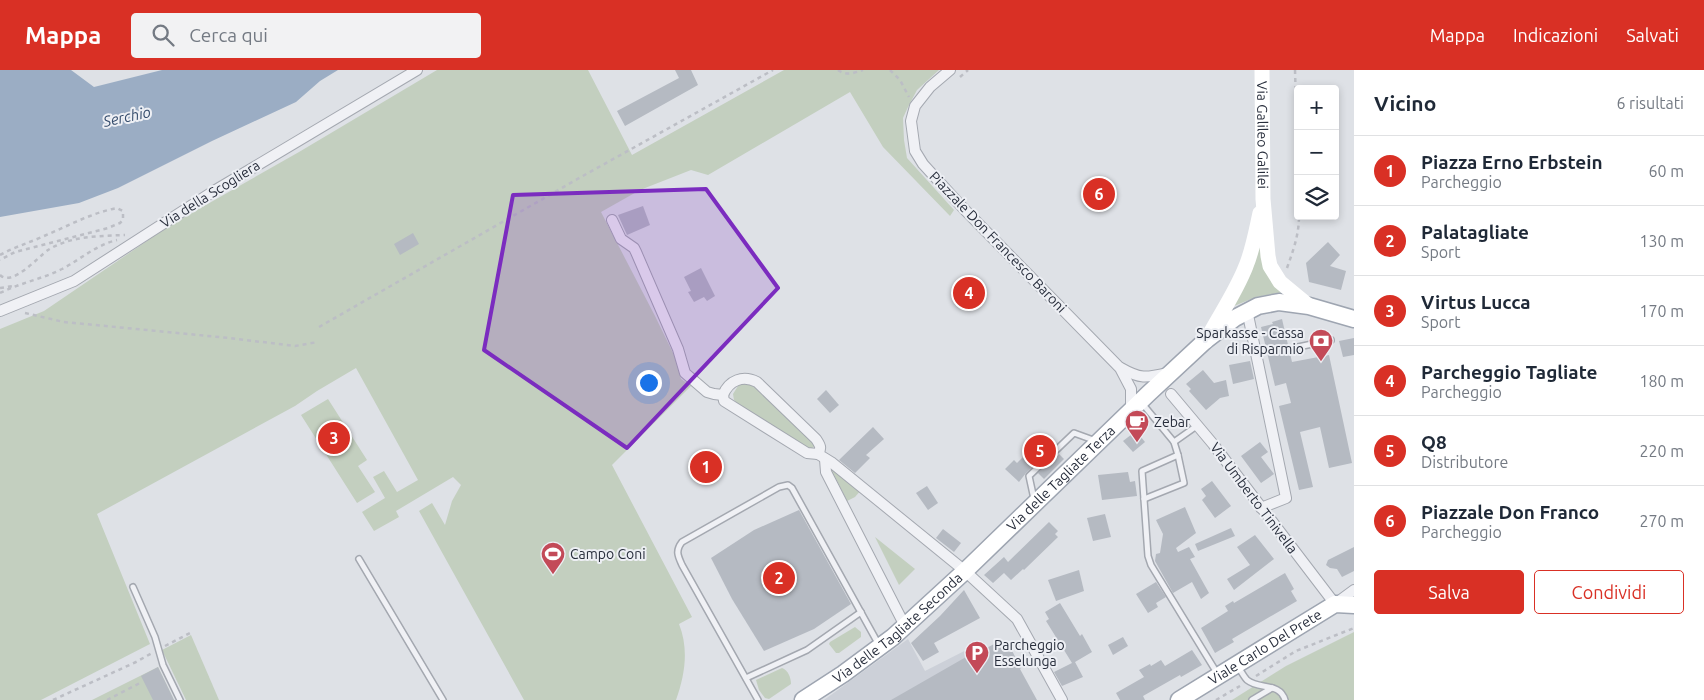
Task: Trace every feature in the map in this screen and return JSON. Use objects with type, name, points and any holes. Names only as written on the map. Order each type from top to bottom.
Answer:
[{"type":"main road","name":"Via Galileo Galilei","points":[[1262,70],[1263,199],[1270,266],[1280,282],[1309,306]]},
{"type":"main road","name":"Via Galileo Galilei","points":[[1206,341],[1246,267],[1263,199]]},
{"type":"main road","name":"Via delle Tagliate Terza","points":[[965,571],[1173,371],[1235,318],[1248,310],[1272,302],[1309,306],[1354,319]]},
{"type":"main road","name":"Via delle Tagliate Seconda","points":[[803,700],[880,647],[965,571]]},
{"type":"main road","name":"Viale Carlo Del Prete","points":[[1179,700],[1335,604],[1354,604]]},
{"type":"street","name":"Via della Scogliera","points":[[3,310],[74,281],[214,191],[417,70]]},
{"type":"street","points":[[914,106],[930,87],[950,70]]},
{"type":"street","name":"Piazzale Don Francesco Baroni","points":[[914,106],[911,120],[912,138],[915,151],[924,164],[964,209],[1120,368],[1131,389],[1136,406]]},
{"type":"street","points":[[612,220],[621,239],[634,248],[636,252],[678,349],[685,373],[707,392],[722,394]]},
{"type":"street","points":[[1248,310],[1286,498],[1261,508]]},
{"type":"street","points":[[1120,368],[1133,375],[1145,378],[1173,371]]},
{"type":"street","points":[[905,626],[826,472],[821,456],[820,445],[816,439],[757,382],[743,378],[734,381],[726,387],[722,394],[724,401],[807,453],[821,456],[965,571],[1017,619],[1062,700]]},
{"type":"street","name":"Via Umberto Tinivella","points":[[1172,394],[1198,425],[1335,604]]},
{"type":"street","points":[[1335,604],[1354,590]]},
{"type":"lane","points":[[1298,347],[1331,340]]},
{"type":"lane","points":[[1136,406],[1174,442],[1184,483],[1144,499]]},
{"type":"lane","points":[[1174,442],[1198,425]]},
{"type":"lane","points":[[1034,503],[1029,476],[1074,433],[1099,442]]},
{"type":"lane","points":[[1178,455],[1142,471],[1148,556],[1151,565],[1218,676]]},
{"type":"lane","points":[[758,700],[682,565],[677,552],[682,542],[779,487],[788,485],[792,488],[880,647]]},
{"type":"lane","points":[[359,559],[443,700]]},
{"type":"lane","points":[[133,587],[155,637],[163,665],[180,700]]},
{"type":"lane","points":[[746,678],[807,650],[861,612]]},
{"type":"lane","points":[[1236,664],[1248,681],[1276,689],[1283,694],[1285,700]]},
{"type":"lane","points":[[1252,700],[1272,688]]},
{"type":"path","points":[[319,327],[572,182],[773,70]]},
{"type":"path","points":[[839,70],[844,74],[854,74],[863,70]]},
{"type":"path","points":[[890,70],[900,80],[914,106]]},
{"type":"path","points":[[953,82],[968,70]]},
{"type":"path","points":[[1295,70],[1297,130]]},
{"type":"path","points":[[0,255],[12,248],[41,238],[88,216],[117,208],[123,211],[124,216],[120,223],[108,228],[15,252],[0,260]]},
{"type":"path","points":[[1286,271],[1296,242],[1299,220]]},
{"type":"path","points":[[0,275],[8,279],[17,276],[48,250],[70,241],[127,235],[135,241]]},
{"type":"path","points":[[0,288],[44,277],[64,268],[104,243],[121,239],[135,241]]},
{"type":"path","points":[[0,293],[17,285]]},
{"type":"path","points":[[3,310],[64,322],[295,346],[318,342]]},
{"type":"path","points":[[1216,700],[1296,652],[1354,628]]},
{"type":"path","points":[[53,700],[136,662],[190,632]]},
{"type":"path","points":[[107,700],[140,683]]},
{"type":"highlighted area","points":[[706,189],[778,288],[627,448],[484,350],[513,195]]},
{"type":"shaded area","points":[[908,639],[925,671],[982,642],[1013,700],[824,700]]},
{"type":"green space","points":[[437,70],[588,70],[632,155],[784,70],[939,70],[917,90],[908,107],[903,118],[904,140],[907,158],[954,210],[950,216],[883,147],[850,92],[708,175],[691,170],[640,190],[601,212],[675,357],[681,379],[691,386],[612,465],[692,617],[679,624],[684,643],[685,662],[676,700],[524,700],[419,511],[432,503],[445,525],[452,501],[461,485],[453,477],[396,511],[399,517],[374,531],[362,512],[385,498],[373,477],[384,471],[397,492],[418,480],[356,368],[295,406],[97,514],[150,644],[41,700],[0,700],[0,329],[44,311],[169,226]]},
{"type":"green space","points":[[1260,248],[1283,292],[1256,297],[1234,306],[1257,249]]},
{"type":"green space","points":[[743,382],[750,383],[814,441],[814,447],[809,449],[738,404],[734,400],[733,394]]},
{"type":"green space","points":[[328,399],[367,460],[358,466],[375,492],[357,503],[301,415]]},
{"type":"green space","points":[[832,468],[861,490],[855,497],[847,501]]},
{"type":"green space","points":[[875,537],[915,569],[899,585]]},
{"type":"green space","points":[[855,627],[861,632],[861,637],[839,653],[836,653],[829,644],[830,642]]},
{"type":"green space","points":[[1354,632],[1354,700],[1232,700],[1286,666]]},
{"type":"green space","points":[[191,635],[219,700],[186,700],[162,650]]},
{"type":"green space","points":[[158,667],[174,700],[92,700]]},
{"type":"green space","points":[[782,668],[789,674],[791,684],[769,699],[765,698],[759,690],[756,680]]},
{"type":"water","name":"Serchio","points":[[0,70],[71,70],[94,87],[162,70],[338,70],[320,81],[296,102],[118,188],[79,203],[0,217]]},
{"type":"building","points":[[675,70],[691,70],[698,85],[625,126],[617,111],[679,78]]},
{"type":"building","points":[[643,206],[650,225],[627,235],[618,215]]},
{"type":"building","points":[[413,233],[419,244],[400,255],[394,244]]},
{"type":"building","points":[[1328,242],[1340,255],[1330,266],[1346,271],[1341,290],[1309,282],[1306,263]]},
{"type":"building","points":[[701,268],[715,296],[707,301],[704,297],[694,302],[688,292],[691,291],[684,277]]},
{"type":"building","points":[[1282,319],[1292,362],[1329,355],[1352,463],[1329,468],[1320,427],[1300,432],[1313,487],[1299,490],[1279,406],[1291,403],[1286,383],[1275,386],[1261,327]]},
{"type":"building","points":[[1354,338],[1354,355],[1343,357],[1339,341]]},
{"type":"building","points":[[1250,361],[1254,379],[1233,384],[1229,365]]},
{"type":"building","points":[[1203,370],[1214,383],[1226,380],[1229,396],[1220,398],[1206,410],[1189,391],[1191,389],[1186,384]]},
{"type":"building","points":[[826,390],[839,405],[830,413],[817,399]]},
{"type":"building","points":[[873,427],[884,439],[866,455],[870,458],[855,473],[839,460]]},
{"type":"building","points":[[1136,431],[1145,442],[1133,452],[1123,441]]},
{"type":"building","points":[[1042,438],[1052,448],[1019,482],[1005,469],[1014,460],[1017,463]]},
{"type":"building","points":[[1260,442],[1268,452],[1261,457],[1274,474],[1261,483],[1241,456]]},
{"type":"building","points":[[1059,454],[1064,459],[1044,479],[1038,473]]},
{"type":"building","points":[[1128,472],[1130,482],[1135,481],[1137,496],[1102,500],[1098,475]]},
{"type":"building","points":[[1212,481],[1231,506],[1215,518],[1202,500],[1206,496],[1201,489]]},
{"type":"building","points":[[927,486],[938,503],[928,510],[916,493]]},
{"type":"building","points":[[1185,507],[1196,533],[1176,548],[1178,552],[1189,547],[1195,557],[1190,559],[1209,593],[1201,599],[1192,582],[1173,593],[1155,561],[1156,554],[1160,553],[1163,534],[1156,520]]},
{"type":"building","points":[[799,510],[851,604],[814,629],[764,651],[732,599],[711,558],[754,530]]},
{"type":"building","points":[[1105,514],[1111,537],[1093,541],[1087,518]]},
{"type":"building","points":[[1049,522],[1058,531],[1055,534],[1058,537],[1024,570],[1011,580],[1004,573],[993,583],[984,575],[1004,557],[1008,562]]},
{"type":"building","points":[[1231,528],[1235,536],[1198,551],[1195,544]]},
{"type":"building","points":[[943,529],[961,543],[954,552],[936,538]]},
{"type":"building","points":[[1255,535],[1274,559],[1234,590],[1227,579],[1250,565],[1237,547]]},
{"type":"building","points":[[1354,547],[1354,571],[1342,577],[1337,569],[1326,565],[1328,560]]},
{"type":"building","points":[[1079,570],[1084,591],[1056,601],[1048,580]]},
{"type":"building","points":[[1285,573],[1294,589],[1291,591],[1297,601],[1232,639],[1234,642],[1215,653],[1201,628],[1228,611],[1225,606],[1233,601],[1234,603]]},
{"type":"building","points":[[1156,582],[1166,597],[1156,603],[1158,607],[1148,613],[1136,594]]},
{"type":"building","points":[[964,590],[980,618],[934,643],[939,652],[923,661],[911,643]]},
{"type":"building","points":[[1060,603],[1092,652],[1075,662],[1083,677],[1062,686],[1054,672],[1072,663],[1046,621],[1049,619],[1045,612]]},
{"type":"building","points":[[1123,637],[1128,646],[1113,655],[1108,645]]},
{"type":"building","points":[[1007,641],[1037,700],[891,700],[980,649],[981,651],[994,644],[996,647]]},
{"type":"building","points":[[1192,650],[1202,665],[1143,696],[1145,700],[1120,700],[1116,693],[1144,677],[1139,670],[1161,660],[1165,666]]},
{"type":"building","points":[[158,667],[174,700],[153,700],[141,676]]},
{"type":"place","name":"Piazzale Don Franco","points":[[1099,194]]},
{"type":"place","name":"Parcheggio Tagliate","points":[[969,293]]},
{"type":"place","name":"Sparkasse - Cassa di Risparmio","points":[[1321,362]]},
{"type":"place","name":"Virtus Lucca","points":[[334,438]]},
{"type":"place","name":"Zebar","points":[[1137,443]]},
{"type":"place","name":"Q8","points":[[1040,451]]},
{"type":"place","name":"Piazza Erno Erbstein","points":[[706,467]]},
{"type":"place","name":"Campo Coni","points":[[553,575]]},
{"type":"place","name":"Palatagliate","points":[[779,578]]},
{"type":"place","name":"Parcheggio Esselunga","points":[[977,674]]}]
